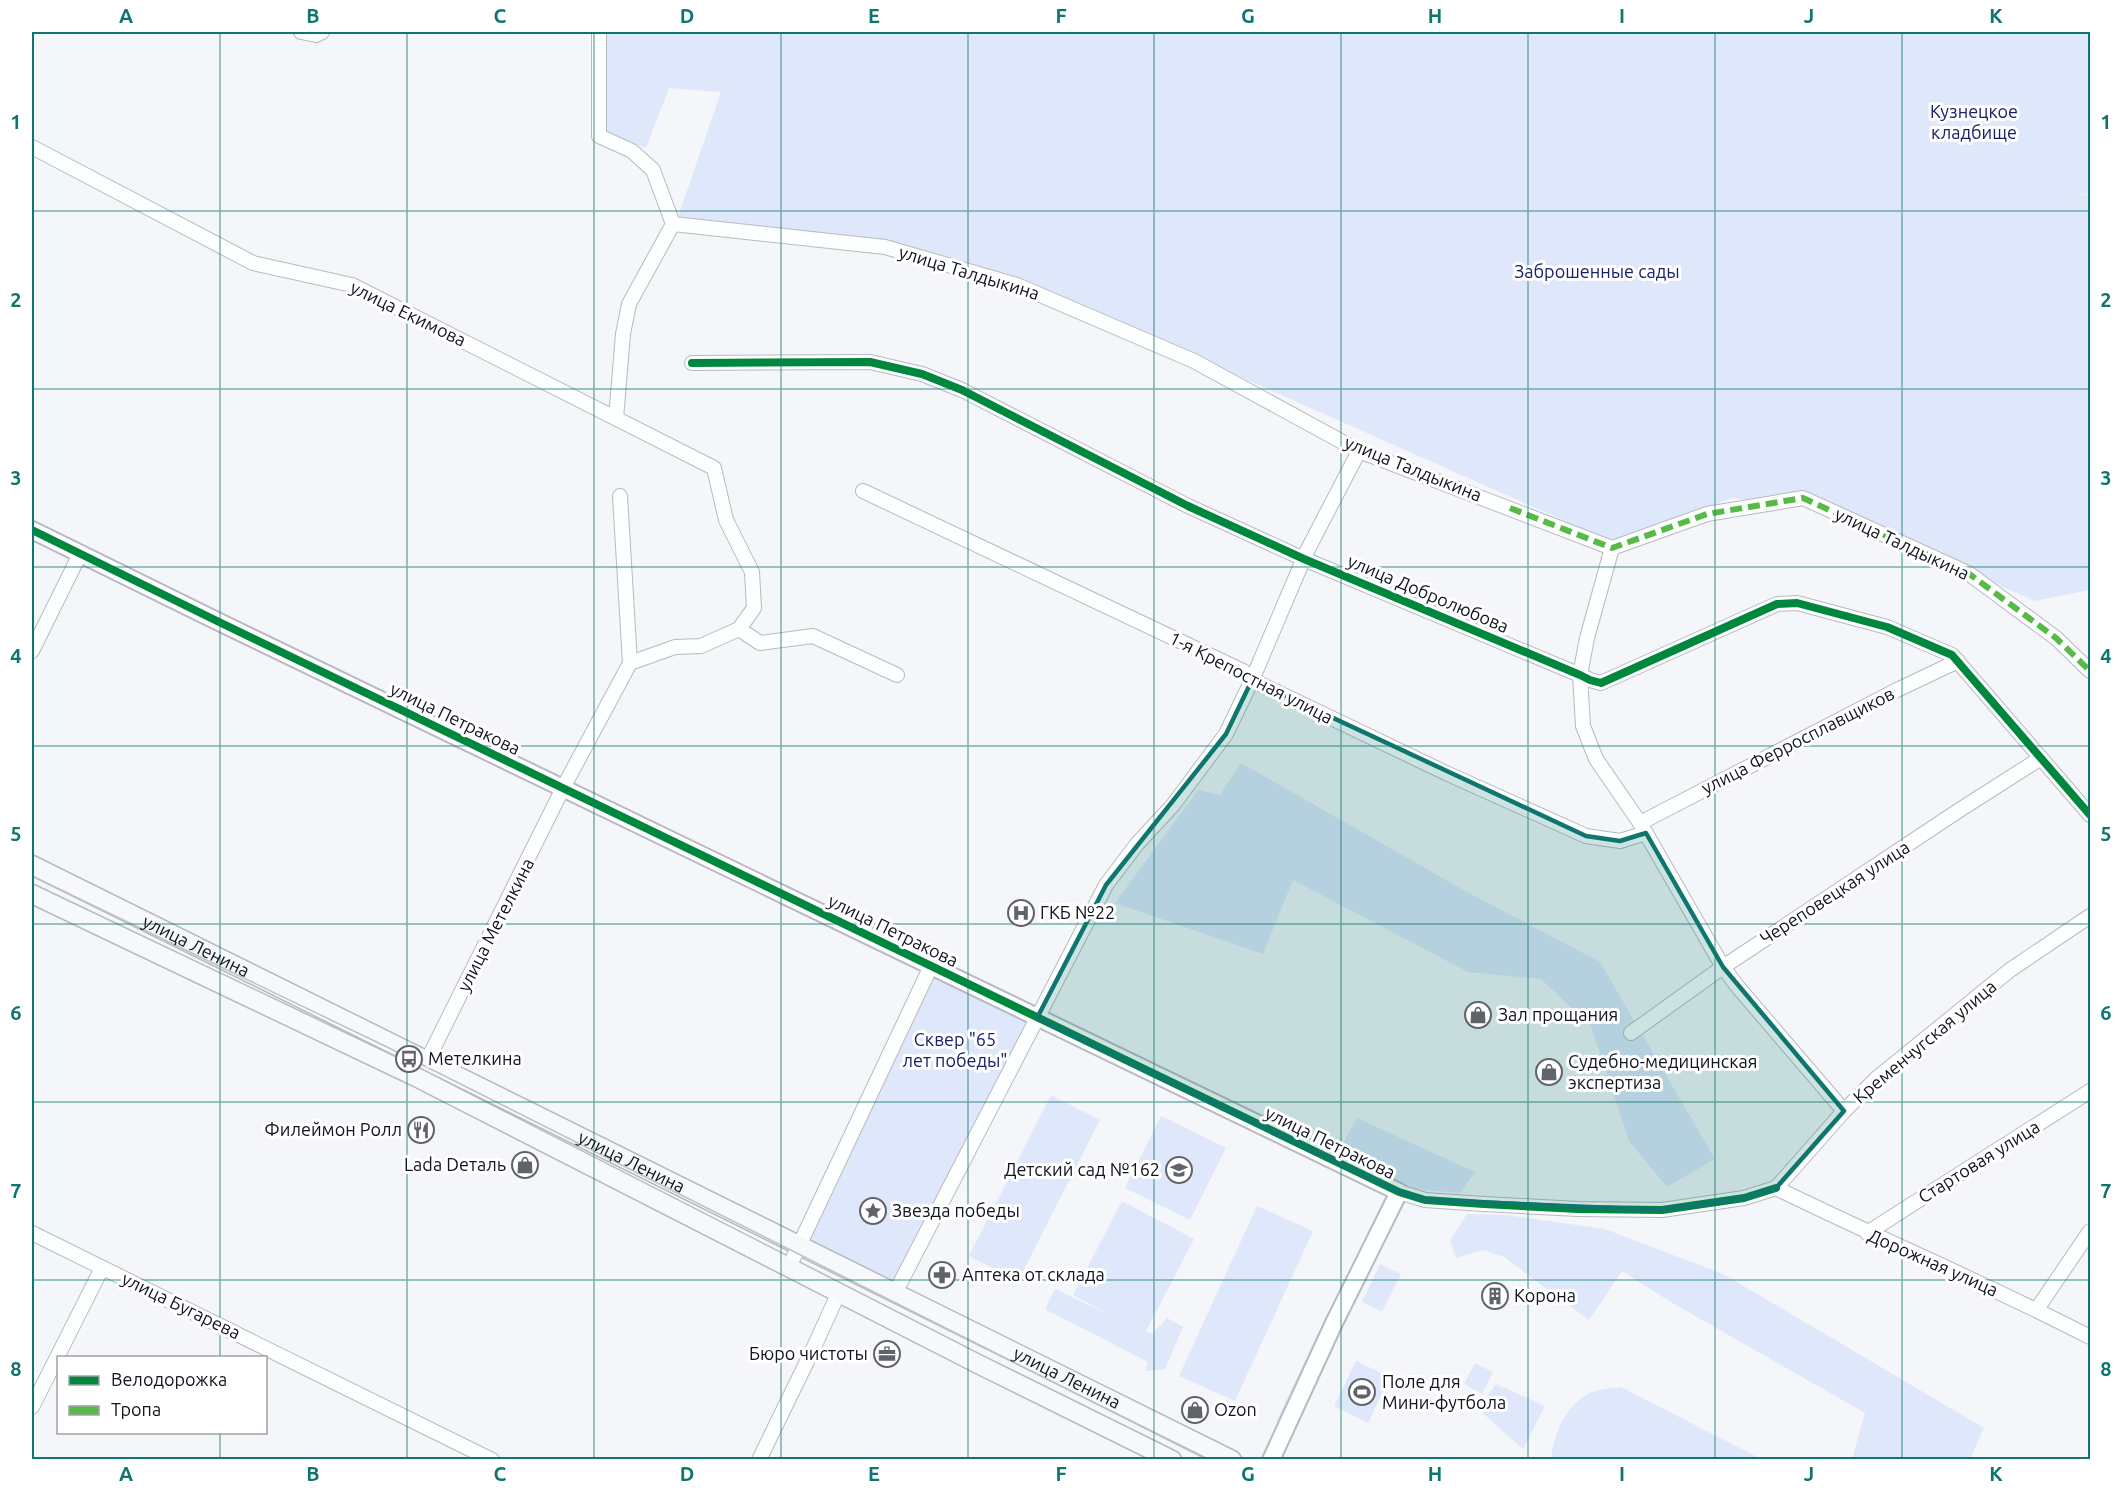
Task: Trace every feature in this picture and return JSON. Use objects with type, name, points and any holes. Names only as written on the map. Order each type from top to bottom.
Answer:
[{"type":"main road","name":"улица Ленина","points":[[32,865],[1232,1460]]},
{"type":"main road","name":"улица Ленина","points":[[32,894],[418,1078],[1172,1460]]},
{"type":"street","points":[[301,32],[316,35],[322,32]]},
{"type":"street","points":[[599,32],[599,136],[632,151],[653,170],[673,224],[629,304],[623,334],[616,418]]},
{"type":"street","name":"улица Екимова","points":[[32,147],[253,263],[352,285],[714,468],[726,520],[752,572],[754,608],[739,629]]},
{"type":"street","name":"улица Талдыкина","points":[[673,224],[885,247],[1017,285],[1194,361],[1359,451],[1612,548],[1707,514],[1803,498],[1968,573],[2056,638],[2091,671]]},
{"type":"street","name":"улица Добролюбова","points":[[692,363],[870,362],[922,375],[962,390],[1188,506],[1304,559],[1601,683],[1777,604],[1797,603],[1887,627],[1952,655],[2091,815]]},
{"type":"street","points":[[895,1293],[1106,885],[1137,844],[1173,805],[1226,735],[1304,559],[1359,451]]},
{"type":"street","name":"1-я Крепостная улица","points":[[863,491],[1243,672],[1252,680],[1446,773],[1586,836],[1620,841],[1643,828]]},
{"type":"street","points":[[620,496],[630,663],[675,646],[701,646],[739,629],[760,643],[813,636],[897,675]]},
{"type":"street","name":"улица Петракова","points":[[32,530],[1399,1192],[1425,1200],[1578,1209],[1662,1210],[1744,1198],[1776,1188]]},
{"type":"street","points":[[1612,548],[1587,638],[1580,675],[1583,726],[1596,759],[1643,828],[1723,967],[1844,1111]]},
{"type":"street","points":[[32,651],[80,554]]},
{"type":"street","name":"улица Ферросплавщиков","points":[[1643,828],[1897,690],[1958,661]]},
{"type":"street","name":"улица Метелкина","points":[[428,1061],[563,788],[630,663]]},
{"type":"street","name":"Череповецкая улица","points":[[1631,1033],[1723,967],[2041,758]]},
{"type":"street","name":"Кременчугская улица","points":[[1776,1188],[1844,1111],[1877,1078],[2010,970],[2091,916]]},
{"type":"street","points":[[789,1267],[931,966]]},
{"type":"street","name":"Стартовая улица","points":[[1867,1233],[2091,1091]]},
{"type":"street","name":"Дорожная улица","points":[[1776,1188],[2091,1337]]},
{"type":"street","points":[[1271,1460],[1334,1323],[1399,1192]]},
{"type":"street","points":[[2037,1310],[2091,1231]]},
{"type":"street","name":"улица Бугарева","points":[[32,1233],[492,1460]]},
{"type":"street","points":[[58,1356],[102,1268]]},
{"type":"street","points":[[759,1460],[838,1292]]},
{"type":"street","points":[[32,1407],[57,1357]]},
{"type":"highlighted area","points":[[1252,680],[1586,836],[1620,841],[1646,833],[1723,967],[1844,1111],[1776,1188],[1744,1198],[1662,1210],[1425,1200],[1399,1192],[1037,1018],[1106,885],[1226,734]]},
{"type":"green space","name":"Заброшенные сады","points":[[605,32],[2090,32],[2090,193],[2072,197],[2090,194],[2090,590],[2034,601],[1838,511],[1732,498],[1614,543],[1036,286],[868,242],[678,217],[721,92],[669,88],[646,148],[606,133]]},
{"type":"green space","points":[[1241,763],[1467,892],[1600,962],[1715,1159],[1667,1187],[1629,1141],[1591,1026],[1541,979],[1468,972],[1293,880],[1263,954],[1115,903],[1198,790],[1220,795]]},
{"type":"green space","name":"Сквер \"65 лет победы\"","points":[[930,975],[1031,1024],[896,1285],[802,1237]]},
{"type":"green space","points":[[1051,1095],[1100,1120],[1018,1281],[969,1256]]},
{"type":"green space","points":[[1161,1116],[1226,1148],[1190,1220],[1125,1188]]},
{"type":"green space","points":[[1357,1118],[1475,1172],[1460,1193],[1401,1188],[1336,1155]]},
{"type":"green space","points":[[1122,1201],[1194,1239],[1146,1331],[1152,1334],[1167,1318],[1183,1327],[1165,1369],[1145,1371],[1148,1362],[1045,1309],[1055,1289],[1112,1316],[1073,1295]]},
{"type":"green space","points":[[1257,1206],[1313,1231],[1235,1401],[1179,1376]]},
{"type":"green space","points":[[1467,1214],[1506,1215],[1605,1229],[1725,1275],[1984,1428],[1970,1459],[1852,1459],[1865,1413],[1669,1301],[1622,1271],[1589,1320],[1504,1257],[1483,1250],[1456,1258],[1450,1240]]},
{"type":"green space","points":[[1380,1264],[1401,1274],[1382,1312],[1362,1302]]},
{"type":"green space","points":[[1318,1333],[1327,1338],[1285,1426],[1276,1422]]},
{"type":"green space","name":"Поле для Мини-футбола","points":[[1356,1361],[1390,1377],[1368,1423],[1334,1406]]},
{"type":"green space","points":[[1475,1363],[1493,1372],[1482,1394],[1464,1384]]},
{"type":"green space","points":[[1496,1384],[1545,1406],[1523,1449],[1478,1409]]},
{"type":"green space","points":[[1621,1387],[1761,1459],[1551,1459],[1558,1431],[1573,1407],[1591,1392]]},
{"type":"tram line","points":[[32,876],[389,1048],[1208,1460]]},
{"type":"marked path","points":[[1510,508],[1612,548],[1707,514],[1803,498],[1968,573],[2056,638],[2090,671]]},
{"type":"cycle path","points":[[692,363],[870,362],[922,374],[962,390],[1188,506],[1304,559],[1601,683],[1777,604],[1797,603],[1887,627],[1952,655],[2090,815]]},
{"type":"cycle path","points":[[32,530],[1399,1192],[1425,1200],[1578,1209],[1662,1210],[1744,1198],[1776,1188]]},
{"type":"place","name":"ГКБ №22","points":[[1021,913]]},
{"type":"place","name":"Зал прощания","points":[[1478,1015]]},
{"type":"place","name":"Метелкина","points":[[409,1059]]},
{"type":"place","name":"Судебно-медицинская экспертиза","points":[[1549,1072]]},
{"type":"place","name":"Филеймон Ролл","points":[[421,1130]]},
{"type":"place","name":"Lada Dеталь","points":[[525,1165]]},
{"type":"place","name":"Детский сад №162","points":[[1179,1170]]},
{"type":"place","name":"Звезда победы","points":[[873,1211]]},
{"type":"place","name":"Аптека от склада","points":[[942,1275]]},
{"type":"place","name":"Корона","points":[[1495,1296]]},
{"type":"place","name":"Бюро чистоты","points":[[887,1354]]},
{"type":"place","name":"Поле для Мини-футбола","points":[[1362,1392]]},
{"type":"place","name":"Ozon","points":[[1195,1410]]},
{"type":"park label","name":"Кузнецкое кладбище","points":[[1974,122]]}]
